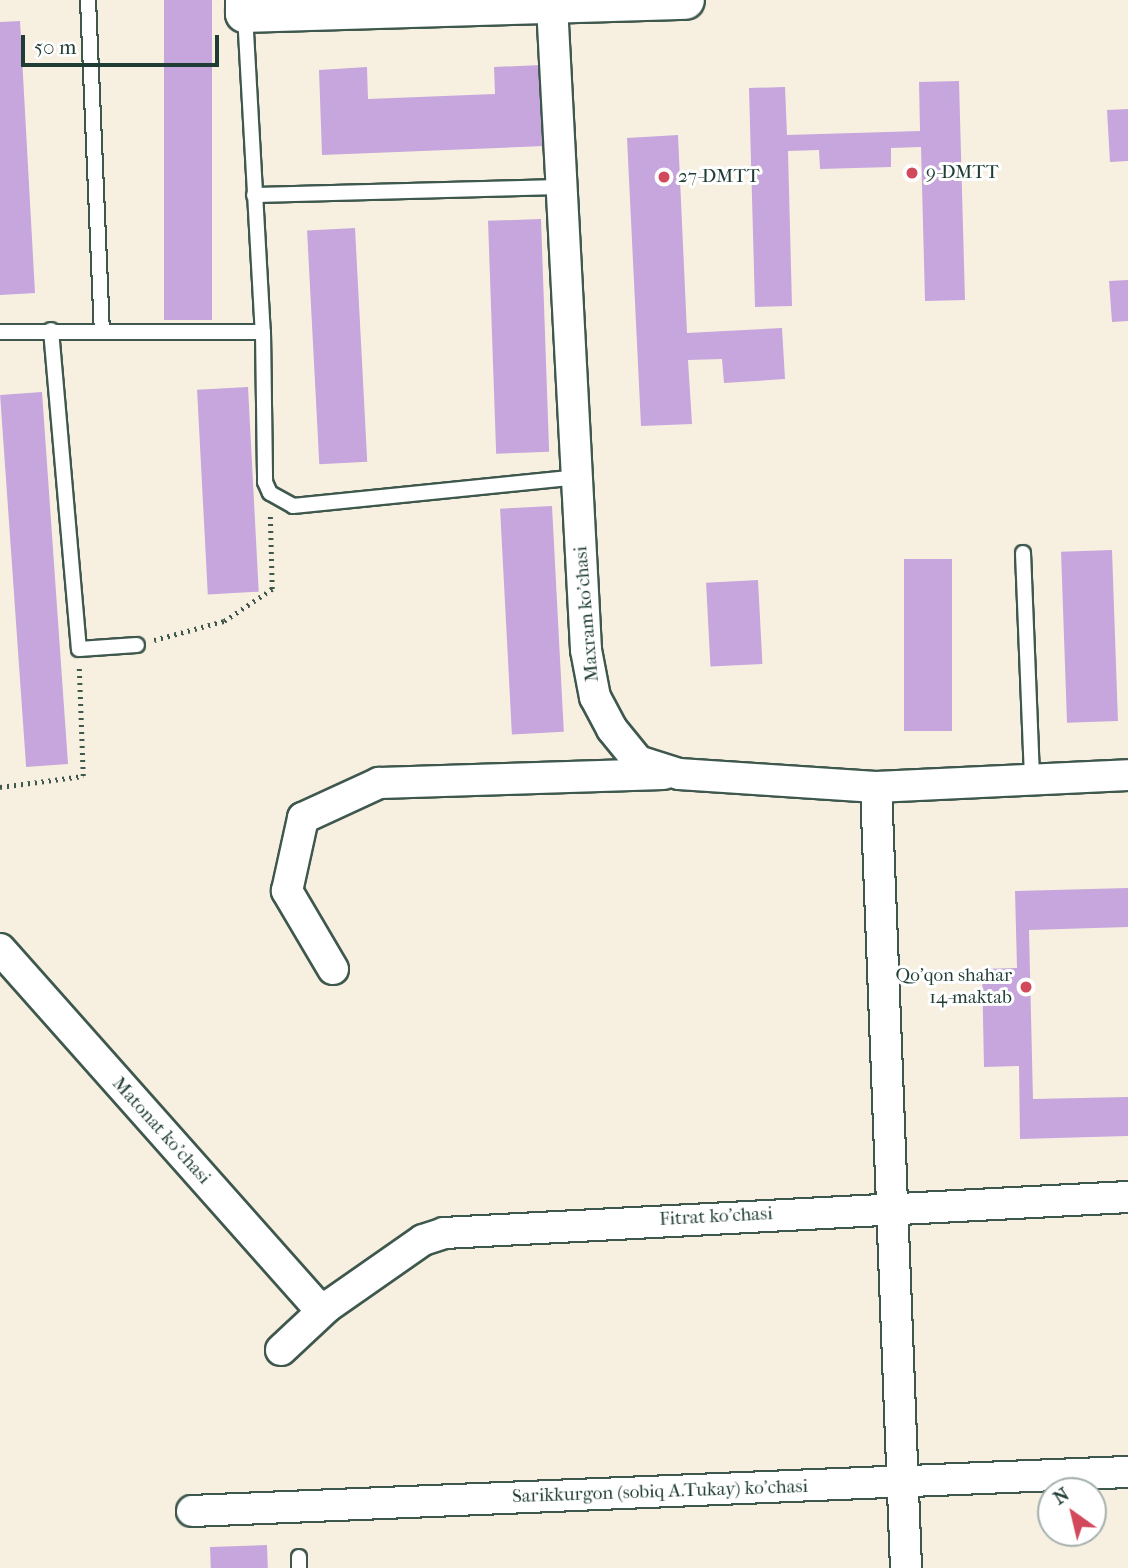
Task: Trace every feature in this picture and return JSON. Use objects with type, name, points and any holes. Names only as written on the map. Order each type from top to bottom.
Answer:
[{"type":"street","points":[[244,6],[552,5],[685,0]]},
{"type":"street","name":"Maxram ko'chasi","points":[[552,5],[586,650],[595,696],[638,761],[678,774],[876,787],[1128,775]]},
{"type":"street","points":[[333,969],[287,891],[303,818],[379,783],[678,774]]},
{"type":"street","points":[[876,787],[890,1207],[906,1568]]},
{"type":"street","name":"Matonat ko'chasi","points":[[0,950],[315,1304],[327,1307]]},
{"type":"street","name":"Fitrat ko'chasi","points":[[281,1350],[327,1307],[423,1240],[443,1233],[890,1207],[1128,1197]]},
{"type":"street","name":"Sarikkurgon (sobiq A.Tukay) ko'chasi","points":[[192,1511],[1128,1472]]},
{"type":"lane","points":[[88,0],[103,332]]},
{"type":"lane","points":[[244,6],[263,332],[265,482],[270,493],[293,506],[577,477]]},
{"type":"lane","points":[[254,195],[562,187]]},
{"type":"lane","points":[[51,330],[79,649],[137,645]]},
{"type":"lane","points":[[0,332],[263,332]]},
{"type":"lane","points":[[1023,553],[1032,780]]},
{"type":"path","points":[[137,645],[225,621],[272,589],[270,493]]},
{"type":"path","points":[[0,787],[83,776],[79,649]]},
{"type":"building","points":[[164,0],[212,0],[212,320],[164,320]]},
{"type":"building","points":[[20,21],[35,293],[0,295],[0,22]]},
{"type":"building","points":[[541,65],[544,146],[322,155],[319,70],[367,67],[368,99],[495,94],[494,67]]},
{"type":"building","points":[[959,81],[965,300],[925,301],[921,147],[891,148],[891,167],[820,169],[819,150],[788,151],[792,306],[755,307],[749,88],[785,87],[787,135],[920,131],[919,82]]},
{"type":"building","points":[[1128,109],[1128,161],[1110,162],[1107,110]]},
{"type":"building","points":[[678,135],[687,333],[782,328],[785,379],[724,383],[722,359],[688,360],[692,424],[641,426],[627,138]]},
{"type":"building","points":[[541,219],[549,452],[496,454],[488,221]]},
{"type":"building","points":[[355,228],[367,462],[319,464],[307,231]]},
{"type":"building","points":[[1128,280],[1128,321],[1112,322],[1109,281]]},
{"type":"building","points":[[248,387],[259,592],[208,594],[197,390]]},
{"type":"building","points":[[42,392],[68,764],[26,767],[0,395]]},
{"type":"building","points":[[552,506],[564,732],[512,734],[500,509]]},
{"type":"building","points":[[1112,550],[1118,721],[1067,723],[1061,552]]},
{"type":"building","points":[[904,559],[952,559],[952,731],[904,731]]},
{"type":"building","points":[[758,580],[762,664],[710,667],[706,583]]},
{"type":"building","points":[[1128,888],[1128,927],[1029,930],[1033,1099],[1128,1097],[1128,1136],[1020,1139],[1019,1066],[984,1067],[982,969],[1017,968],[1015,891]]},
{"type":"building","points":[[267,1545],[268,1568],[211,1568],[210,1547]]},
{"type":"place","name":"9-DMTT","points":[[912,173]]},
{"type":"place","name":"27-DMTT","points":[[664,177]]},
{"type":"place","name":"Qo'qon shahar 14-maktab","points":[[1026,987]]}]
